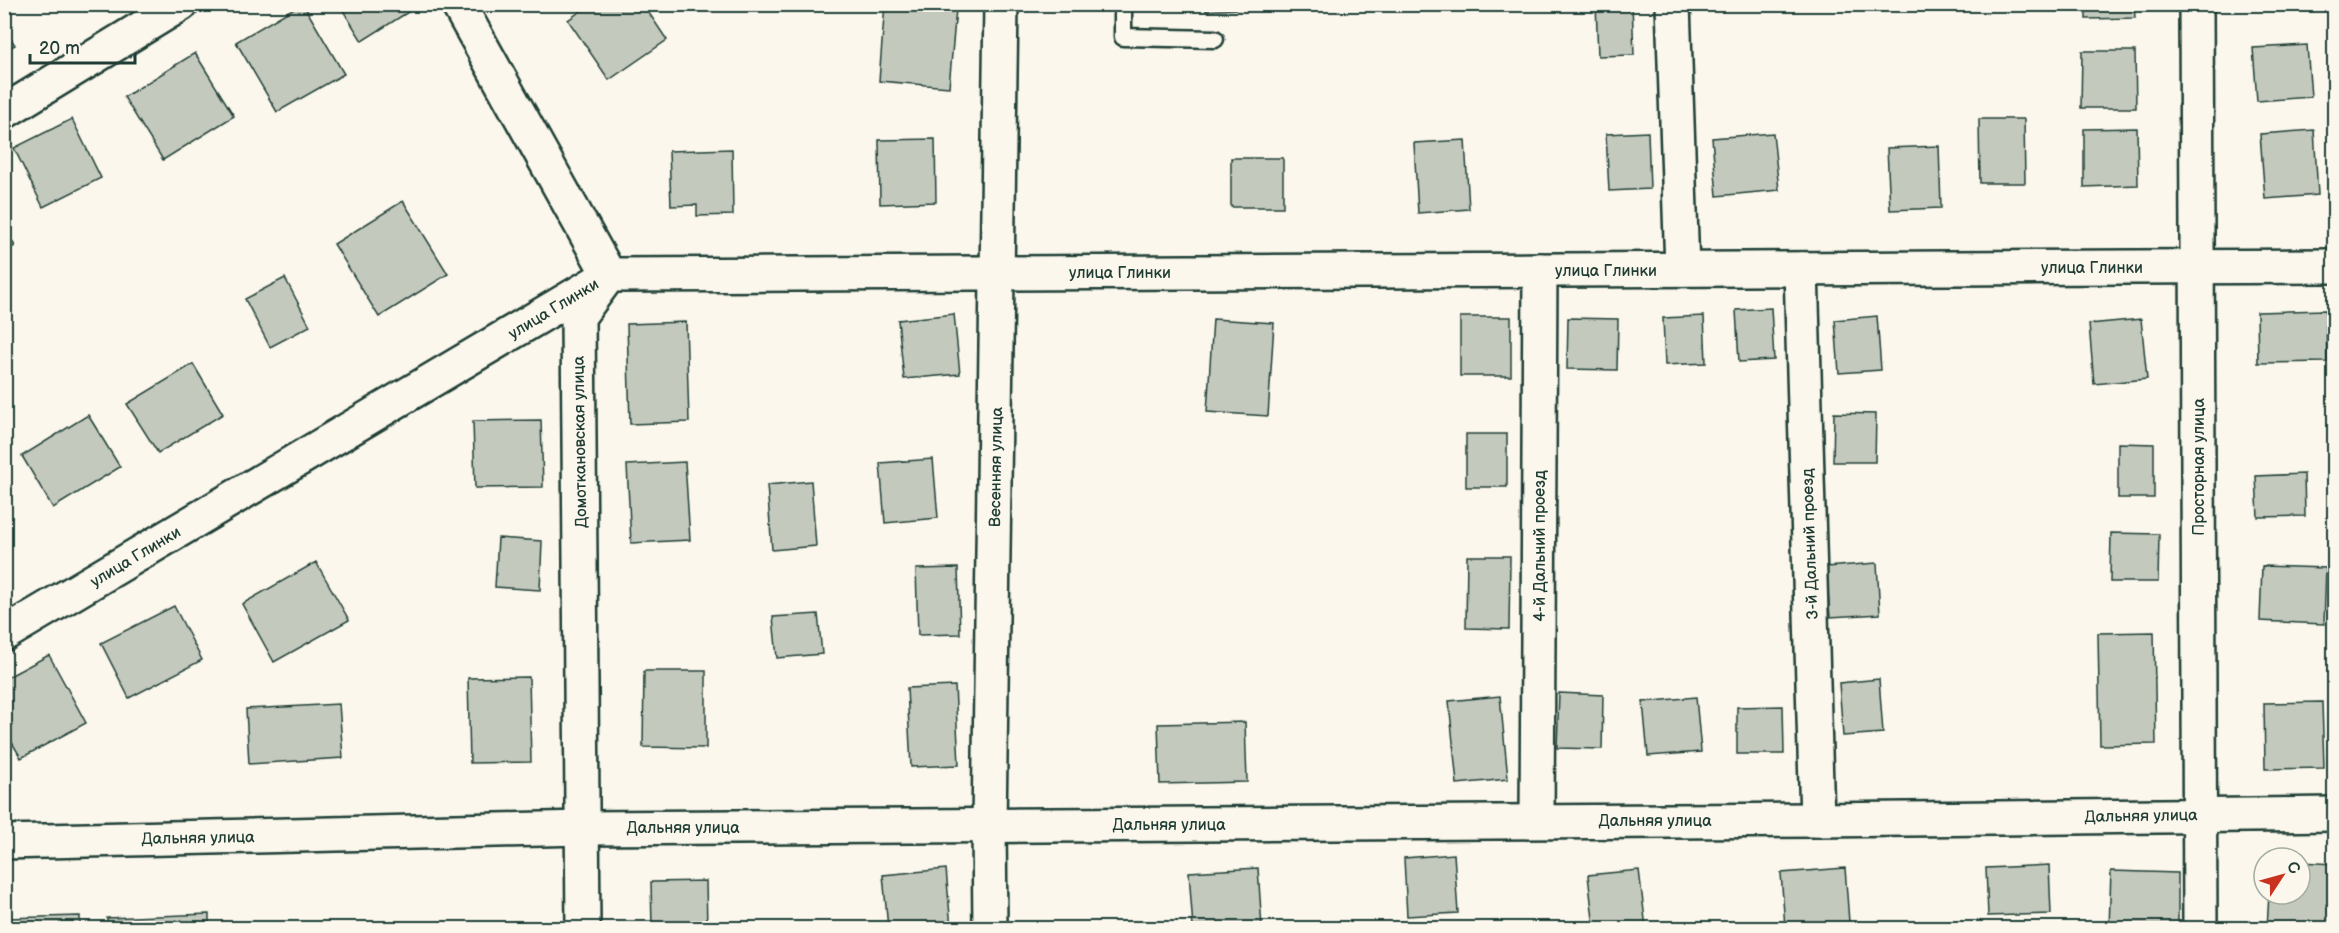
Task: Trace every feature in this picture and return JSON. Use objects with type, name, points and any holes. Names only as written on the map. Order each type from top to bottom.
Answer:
[{"type":"street","points":[[4,112],[181,4]]},
{"type":"street","points":[[459,4],[609,275]]},
{"type":"street","name":"Весенняя улица","points":[[990,928],[989,825],[1001,4]]},
{"type":"street","points":[[1673,4],[1682,269]]},
{"type":"street","name":"Просторная улица","points":[[2196,4],[2200,928]]},
{"type":"street","name":"улица Глинки","points":[[4,634],[609,275],[2334,266]]},
{"type":"street","name":"3-й Дальний проезд","points":[[1801,269],[1817,820]]},
{"type":"street","name":"4-й Дальний проезд","points":[[1537,821],[1540,270]]},
{"type":"street","name":"Домоткановская улица","points":[[584,928],[578,317],[609,275]]},
{"type":"street","name":"Дальняя улица","points":[[4,842],[583,828],[1817,820],[2334,814]]},
{"type":"lane","points":[[1123,4],[1123,37],[1215,39]]},
{"type":"building","points":[[301,4],[344,74],[277,112],[236,42]]},
{"type":"building","points":[[339,4],[421,4],[362,41]]},
{"type":"building","points":[[591,4],[643,4],[667,40],[609,80],[568,20]]},
{"type":"building","points":[[885,4],[956,9],[949,87],[879,81]]},
{"type":"building","points":[[1206,4],[1253,4],[1253,8],[1206,11]]},
{"type":"building","points":[[1596,4],[1632,4],[1634,55],[1598,56]]},
{"type":"building","points":[[2086,4],[2134,4],[2135,18],[2086,19]]},
{"type":"building","points":[[4,28],[15,45],[4,51]]},
{"type":"building","points":[[2307,45],[2311,97],[2257,101],[2253,48]]},
{"type":"building","points":[[2082,51],[2135,51],[2136,108],[2081,108]]},
{"type":"building","points":[[195,53],[234,116],[163,160],[124,97]]},
{"type":"building","points":[[72,119],[101,178],[43,207],[14,148]]},
{"type":"building","points":[[1979,119],[2024,119],[2025,183],[1980,183]]},
{"type":"building","points":[[2137,128],[2138,185],[2084,187],[2084,129]]},
{"type":"building","points":[[2314,130],[2318,195],[2265,199],[2260,134]]},
{"type":"building","points":[[1648,132],[1650,189],[1609,191],[1606,134]]},
{"type":"building","points":[[1773,133],[1779,190],[1717,196],[1712,138]]},
{"type":"building","points":[[935,139],[936,202],[880,204],[879,140]]},
{"type":"building","points":[[1465,140],[1469,209],[1418,213],[1414,143]]},
{"type":"building","points":[[1939,146],[1941,208],[1890,210],[1887,148]]},
{"type":"building","points":[[732,149],[733,215],[697,216],[697,205],[671,206],[669,151]]},
{"type":"building","points":[[1231,158],[1283,158],[1283,207],[1231,207]]},
{"type":"building","points":[[403,201],[448,274],[379,317],[334,244]]},
{"type":"building","points":[[4,228],[15,246],[4,252]]},
{"type":"building","points":[[285,278],[310,326],[270,347],[245,299]]},
{"type":"building","points":[[1771,308],[1774,360],[1739,362],[1736,310]]},
{"type":"building","points":[[2326,310],[2327,362],[2258,363],[2257,312]]},
{"type":"building","points":[[954,314],[960,374],[904,379],[898,320]]},
{"type":"building","points":[[1704,316],[1706,363],[1665,365],[1663,318]]},
{"type":"building","points":[[1877,316],[1881,370],[1839,373],[1835,320]]},
{"type":"building","points":[[1460,317],[1511,317],[1511,376],[1460,376]]},
{"type":"building","points":[[1568,318],[1618,319],[1617,370],[1567,369]]},
{"type":"building","points":[[1213,319],[1274,323],[1268,416],[1207,412]]},
{"type":"building","points":[[2141,319],[2147,379],[2094,384],[2089,324]]},
{"type":"building","points":[[686,322],[689,422],[630,424],[627,324]]},
{"type":"building","points":[[193,364],[223,414],[158,453],[127,404]]},
{"type":"building","points":[[1834,413],[1876,414],[1875,462],[1833,462]]},
{"type":"building","points":[[88,415],[120,467],[53,508],[22,456]]},
{"type":"building","points":[[541,420],[543,487],[475,488],[473,421]]},
{"type":"building","points":[[1466,434],[1507,434],[1507,487],[1466,487]]},
{"type":"building","points":[[2118,443],[2154,444],[2154,498],[2118,498]]},
{"type":"building","points":[[933,459],[938,518],[885,523],[880,463]]},
{"type":"building","points":[[685,462],[690,540],[631,543],[627,465]]},
{"type":"building","points":[[2304,474],[2305,516],[2258,517],[2256,476]]},
{"type":"building","points":[[811,481],[816,546],[772,550],[767,485]]},
{"type":"building","points":[[2111,533],[2159,534],[2158,582],[2110,582]]},
{"type":"building","points":[[498,538],[542,541],[540,590],[495,587]]},
{"type":"building","points":[[1467,556],[1510,556],[1509,629],[1466,628]]},
{"type":"building","points":[[316,562],[349,620],[274,662],[242,604]]},
{"type":"building","points":[[1877,563],[1880,614],[1830,617],[1826,567]]},
{"type":"building","points":[[2262,566],[2326,568],[2324,624],[2260,621]]},
{"type":"building","points":[[958,568],[960,634],[918,635],[916,569]]},
{"type":"building","points":[[174,606],[202,660],[129,698],[101,643]]},
{"type":"building","points":[[818,614],[822,654],[777,658],[773,617]]},
{"type":"building","points":[[2154,632],[2156,744],[2100,745],[2098,633]]},
{"type":"building","points":[[49,655],[86,723],[21,758],[4,729],[4,679]]},
{"type":"building","points":[[644,671],[706,671],[706,748],[643,747]]},
{"type":"building","points":[[529,677],[531,762],[470,763],[468,678]]},
{"type":"building","points":[[1879,679],[1883,733],[1843,736],[1839,683]]},
{"type":"building","points":[[955,686],[959,765],[911,767],[907,688]]},
{"type":"building","points":[[1559,693],[1603,695],[1602,749],[1557,748]]},
{"type":"building","points":[[1500,696],[1508,779],[1457,784],[1449,701]]},
{"type":"building","points":[[1696,697],[1701,752],[1648,756],[1643,702]]},
{"type":"building","points":[[2322,702],[2324,768],[2265,769],[2264,703]]},
{"type":"building","points":[[339,704],[343,758],[249,764],[246,709]]},
{"type":"building","points":[[1783,706],[1784,754],[1737,754],[1737,707]]},
{"type":"building","points":[[1245,722],[1247,782],[1160,784],[1158,724]]},
{"type":"building","points":[[1454,854],[1458,913],[1407,916],[1404,858]]},
{"type":"building","points":[[2312,863],[2334,864],[2334,928],[2267,928],[2268,906],[2312,906]]},
{"type":"building","points":[[2049,865],[2051,914],[1988,916],[1986,868]]},
{"type":"building","points":[[1258,868],[1262,928],[1193,928],[1189,872]]},
{"type":"building","points":[[1845,868],[1849,922],[1785,927],[1781,873]]},
{"type":"building","points":[[946,869],[951,928],[888,928],[883,875]]},
{"type":"building","points":[[1639,870],[1646,928],[1594,928],[1588,875]]},
{"type":"building","points":[[2111,871],[2178,873],[2178,928],[2109,928]]},
{"type":"building","points":[[706,881],[707,928],[652,928],[651,882]]},
{"type":"building","points":[[209,914],[209,928],[107,928],[107,918]]},
{"type":"building","points":[[80,916],[80,928],[4,928],[4,918]]}]
